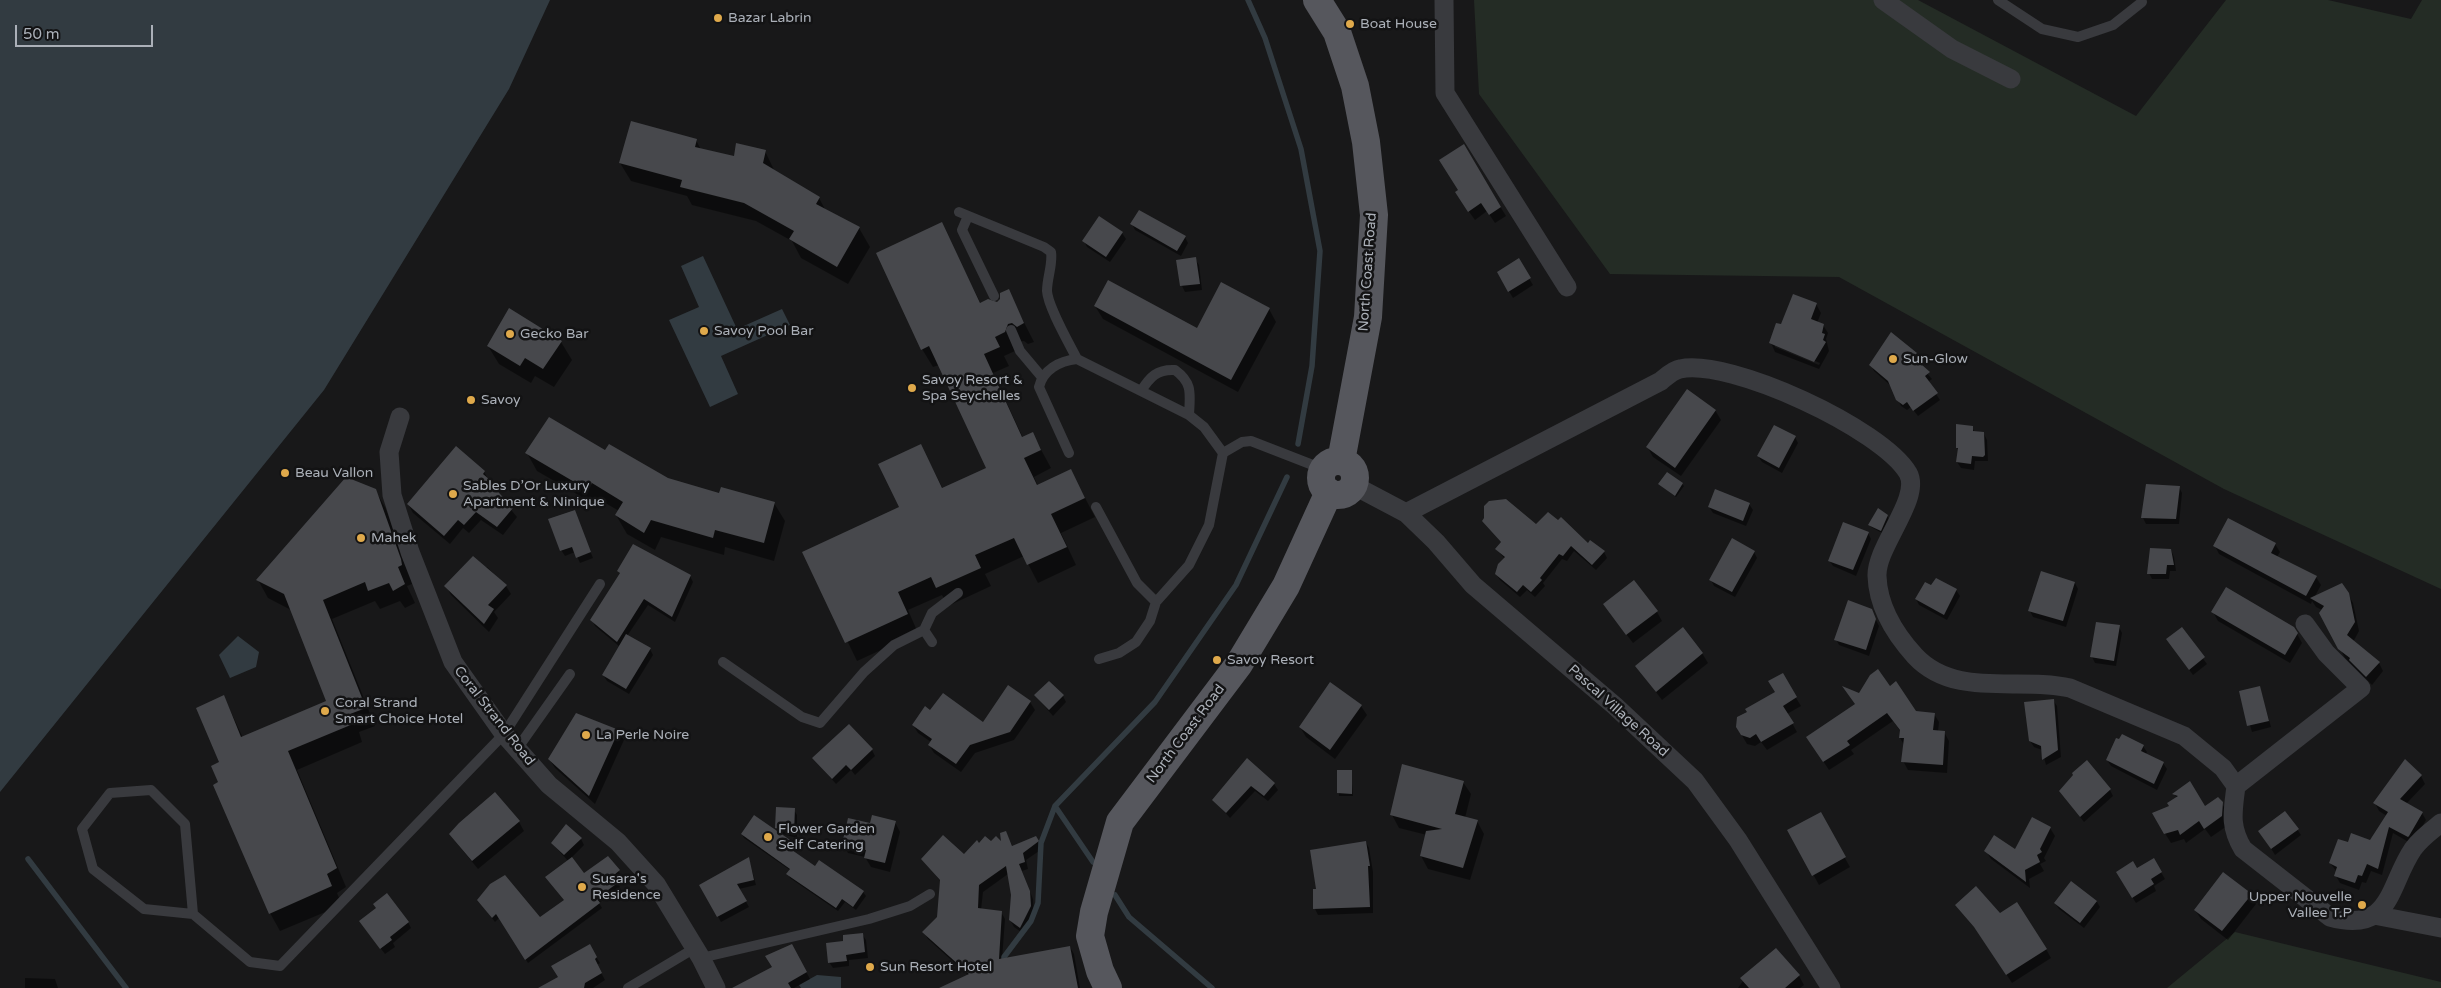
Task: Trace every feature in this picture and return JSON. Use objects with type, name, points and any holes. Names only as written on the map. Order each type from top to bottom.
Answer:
[{"type":"main road","name":"North Coast Road","points":[[1108,988],[1100,971],[1090,936],[1094,912],[1120,822],[1239,664],[1286,586],[1336,477],[1368,317],[1374,215],[1366,142],[1355,86],[1337,32],[1317,0]]},
{"type":"street","points":[[1444,0],[1445,93],[1567,286]]},
{"type":"street","points":[[1883,0],[1952,49],[2011,79]]},
{"type":"street","points":[[1406,513],[1661,381],[1678,369],[1703,368],[1765,383],[1840,419],[1892,456],[1909,474],[1910,496],[1882,552],[1877,574],[1885,614],[1916,656],[1937,673],[1963,682],[2051,683],[2070,688],[2184,736],[2223,768],[2236,786],[2232,818],[2234,835],[2243,849],[2330,917],[2346,921],[2360,920],[2374,915],[2384,906],[2413,850],[2426,834],[2441,823]]},
{"type":"street","name":"Coral Strand Road","points":[[400,417],[389,452],[392,495],[410,552],[452,662],[504,734],[549,785],[618,842],[656,884],[698,953],[716,988]]},
{"type":"street","name":"Pascal Village Road","points":[[1336,477],[1406,513],[1436,542],[1473,585],[1616,706],[1695,781],[1738,840],[1830,988]]},
{"type":"street","points":[[2236,786],[2361,688],[2326,653],[2305,624]]},
{"type":"street","points":[[2374,915],[2441,928]]},
{"type":"lane","points":[[1998,0],[2042,29],[2078,37],[2113,25],[2142,2]]},
{"type":"lane","points":[[994,296],[971,254],[962,230],[963,214],[1044,247],[1050,252],[1052,258],[1048,273],[1048,293],[1077,359],[1189,415],[1209,432],[1223,453],[1209,525],[1189,565],[1156,602],[1150,621],[1136,642],[1119,653],[1099,659]]},
{"type":"lane","points":[[1011,330],[1020,351],[1042,376]]},
{"type":"lane","points":[[1069,453],[1039,387],[1042,376],[1059,364],[1077,359]]},
{"type":"lane","points":[[1141,391],[1150,378],[1158,372],[1175,370],[1183,376],[1190,388],[1189,415]]},
{"type":"lane","points":[[1223,453],[1242,442],[1251,441],[1336,477]]},
{"type":"lane","points":[[1096,507],[1137,583],[1156,602]]},
{"type":"lane","points":[[194,914],[184,824],[151,790],[110,793],[82,829],[93,869],[144,909],[194,914],[250,962],[280,966],[504,734],[600,584]]},
{"type":"lane","points":[[723,662],[802,717],[820,723],[864,672],[894,645],[924,630],[932,613],[958,593]]},
{"type":"lane","points":[[924,630],[932,642]]},
{"type":"lane","points":[[517,749],[570,674]]},
{"type":"lane","points":[[628,988],[698,953],[869,919],[910,906],[930,894]]},
{"type":"shaded area","points":[[0,0],[550,0],[509,89],[324,390],[0,792]]},
{"type":"shaded area","points":[[1474,0],[1918,0],[2136,116],[2226,0],[2328,0],[2411,19],[2422,0],[2441,0],[2441,589],[2224,489],[1839,277],[1610,274],[1479,94]]},
{"type":"shaded area","points":[[703,256],[737,329],[782,309],[790,325],[721,356],[738,394],[710,407],[669,320],[699,307],[681,266]]},
{"type":"shaded area","points":[[238,636],[259,652],[256,667],[230,678],[219,655]]},
{"type":"shaded area","points":[[2235,932],[2441,982],[2441,988],[2167,988]]},
{"type":"shaded area","points":[[817,975],[841,977],[841,988],[801,988],[799,985]]},
{"type":"building","points":[[631,121],[697,139],[695,147],[734,156],[736,143],[766,150],[763,163],[820,197],[816,204],[860,227],[837,267],[789,239],[794,231],[744,203],[680,187],[682,180],[619,163]]},
{"type":"building","points":[[1464,144],[1501,207],[1489,215],[1481,203],[1468,212],[1455,192],[1458,190],[1439,160]]},
{"type":"building","points":[[1139,210],[1186,236],[1177,251],[1130,224]]},
{"type":"building","points":[[1099,216],[1123,232],[1106,257],[1082,241]]},
{"type":"building","points":[[942,222],[980,303],[988,299],[997,302],[1000,299],[1000,293],[1009,289],[1024,323],[1017,327],[1012,323],[1008,324],[1005,332],[995,337],[1000,347],[984,354],[1022,437],[1033,432],[1041,450],[1024,458],[1037,485],[1071,469],[1085,498],[1051,514],[1067,547],[1027,565],[1014,538],[975,555],[981,568],[936,588],[931,577],[898,592],[908,614],[845,643],[802,552],[899,507],[878,464],[921,444],[942,488],[986,468],[929,346],[921,350],[876,253]]},
{"type":"building","points":[[1196,257],[1200,284],[1180,286],[1176,260]]},
{"type":"building","points":[[1519,258],[1531,278],[1508,292],[1497,272]]},
{"type":"building","points":[[1108,280],[1197,328],[1221,282],[1270,308],[1231,380],[1094,306]]},
{"type":"building","points":[[1793,294],[1817,303],[1811,319],[1824,324],[1822,333],[1825,334],[1823,340],[1826,342],[1814,362],[1769,343],[1776,323],[1781,324]]},
{"type":"building","points":[[509,308],[562,341],[543,369],[525,358],[520,366],[487,346]]},
{"type":"building","points":[[1891,332],[1917,353],[1913,357],[1930,372],[1925,376],[1938,393],[1913,411],[1907,402],[1903,405],[1896,400],[1888,381],[1869,365]]},
{"type":"building","points":[[1687,389],[1716,410],[1675,468],[1646,447]]},
{"type":"building","points":[[549,417],[605,450],[609,444],[668,478],[719,493],[721,487],[775,502],[764,543],[715,530],[713,538],[651,520],[644,533],[615,515],[623,502],[592,483],[588,490],[525,453]]},
{"type":"building","points":[[1956,424],[1973,426],[1973,431],[1984,432],[1985,455],[1983,457],[1972,456],[1971,464],[1956,462],[1958,448],[1956,448]]},
{"type":"building","points":[[1774,425],[1796,436],[1779,468],[1757,456]]},
{"type":"building","name":"Sables D’Or Luxury Apartment & Ninique","points":[[456,446],[485,471],[483,474],[490,480],[488,481],[513,508],[497,527],[476,512],[464,525],[458,520],[444,536],[407,504]]},
{"type":"building","points":[[1667,472],[1683,483],[1675,496],[1658,484]]},
{"type":"building","points":[[346,477],[376,489],[401,559],[402,565],[398,567],[405,584],[393,591],[389,583],[368,591],[365,582],[323,600],[366,708],[350,714],[353,724],[288,751],[337,868],[327,874],[332,886],[269,914],[213,785],[218,782],[211,766],[219,762],[196,708],[224,695],[241,737],[326,701],[284,594],[256,580]]},
{"type":"building","points":[[2146,484],[2180,486],[2176,519],[2141,518]]},
{"type":"building","points":[[1715,489],[1750,503],[1743,521],[1708,507]]},
{"type":"building","points":[[1506,499],[1536,524],[1548,512],[1558,520],[1561,517],[1588,543],[1590,540],[1605,551],[1592,565],[1571,546],[1563,556],[1559,554],[1540,578],[1542,580],[1531,592],[1523,585],[1517,592],[1495,574],[1498,564],[1505,557],[1495,549],[1501,542],[1482,521],[1484,518],[1484,506],[1489,501]]},
{"type":"building","points":[[1878,508],[1888,515],[1881,531],[1868,525]]},
{"type":"building","points":[[575,510],[591,552],[576,558],[572,547],[560,551],[548,519]]},
{"type":"building","points":[[2228,518],[2276,543],[2271,553],[2317,576],[2306,596],[2213,546]]},
{"type":"building","points":[[1843,522],[1869,532],[1853,570],[1828,561]]},
{"type":"building","points":[[1732,538],[1755,551],[1732,592],[1709,580]]},
{"type":"building","points":[[633,544],[691,575],[672,617],[644,599],[617,642],[590,620],[620,573],[617,571]]},
{"type":"building","points":[[2150,548],[2171,549],[2174,565],[2167,565],[2166,574],[2147,574]]},
{"type":"building","points":[[473,556],[507,585],[488,605],[494,609],[484,624],[444,586]]},
{"type":"building","points":[[2041,571],[2075,582],[2063,621],[2028,611]]},
{"type":"building","points":[[1936,578],[1957,589],[1944,615],[1915,599],[1925,582],[1931,585]]},
{"type":"building","points":[[1634,580],[1658,611],[1626,635],[1603,604]]},
{"type":"building","points":[[2342,583],[2349,593],[2355,622],[2347,635],[2380,662],[2366,677],[2349,660],[2350,658],[2338,649],[2319,613],[2324,606],[2310,598]]},
{"type":"building","points":[[2226,587],[2294,627],[2298,633],[2285,655],[2211,612]]},
{"type":"building","points":[[1848,600],[1872,609],[1876,619],[1866,650],[1834,640]]},
{"type":"building","points":[[2096,622],[2120,625],[2114,661],[2090,657]]},
{"type":"building","points":[[1683,627],[1703,653],[1656,692],[1635,666]]},
{"type":"building","points":[[2182,627],[2205,657],[2189,670],[2166,639]]},
{"type":"building","points":[[626,634],[651,648],[626,689],[602,675]]},
{"type":"building","points":[[1878,669],[1890,686],[1896,681],[1916,711],[1935,713],[1933,730],[1945,731],[1943,765],[1901,762],[1904,738],[1899,738],[1900,730],[1887,713],[1847,741],[1850,745],[1823,762],[1806,737],[1855,704],[1842,686],[1859,693],[1870,675]]},
{"type":"building","points":[[1783,673],[1797,697],[1783,706],[1794,723],[1761,742],[1756,734],[1750,738],[1741,735],[1736,727],[1737,717],[1747,712],[1745,709],[1775,692],[1768,681]]},
{"type":"building","points":[[1049,681],[1064,695],[1049,710],[1034,695]]},
{"type":"building","points":[[1330,682],[1362,705],[1330,750],[1299,727]]},
{"type":"building","points":[[1008,685],[1031,701],[1010,732],[970,745],[956,764],[928,745],[932,739],[912,725],[925,706],[930,710],[943,693],[983,722]]},
{"type":"building","points":[[2260,686],[2269,721],[2247,726],[2239,691]]},
{"type":"building","points":[[2054,699],[2058,750],[2042,760],[2041,746],[2029,741],[2024,702]]},
{"type":"building","points":[[576,713],[619,730],[589,796],[548,759]]},
{"type":"building","points":[[849,724],[873,749],[851,770],[846,765],[832,779],[812,758]]},
{"type":"building","points":[[2122,734],[2144,745],[2141,751],[2164,762],[2154,784],[2106,760],[2116,738],[2119,739]]},
{"type":"building","points":[[1247,758],[1275,783],[1264,796],[1251,786],[1226,813],[1212,800]]},
{"type":"building","points":[[2405,759],[2422,775],[2400,799],[2423,812],[2409,836],[2389,827],[2378,869],[2367,864],[2362,876],[2358,875],[2355,883],[2334,876],[2337,867],[2329,863],[2338,839],[2348,842],[2351,833],[2370,840],[2388,812],[2373,803]]},
{"type":"building","points":[[2087,760],[2111,789],[2080,817],[2059,791],[2073,775],[2072,773]]},
{"type":"building","points":[[1402,764],[1464,781],[1455,814],[1478,820],[1463,868],[1420,856],[1426,831],[1442,829],[1390,815]]},
{"type":"building","points":[[1337,770],[1352,770],[1352,794],[1337,793]]},
{"type":"building","points":[[2190,781],[2205,806],[2218,797],[2223,802],[2222,816],[2204,829],[2199,821],[2180,835],[2178,830],[2164,834],[2152,813],[2169,806],[2167,803],[2178,796],[2172,794]]},
{"type":"building","points":[[495,792],[520,821],[472,861],[449,834]]},
{"type":"building","points":[[776,807],[795,808],[794,833],[775,828]]},
{"type":"building","points":[[2285,811],[2299,829],[2271,849],[2258,831]]},
{"type":"building","points":[[1821,812],[1846,857],[1812,876],[1787,830]]},
{"type":"building","points":[[754,815],[793,842],[789,848],[815,866],[819,860],[864,891],[853,907],[842,899],[836,908],[786,874],[790,869],[741,834]]},
{"type":"building","points":[[872,815],[896,821],[885,863],[864,858],[866,850],[842,844],[848,818],[870,823]]},
{"type":"building","points":[[2032,817],[2051,827],[2040,849],[2042,852],[2037,855],[2040,862],[2025,870],[2026,882],[1984,851],[1994,835],[2015,849]]},
{"type":"building","points":[[566,824],[582,838],[564,855],[551,843]]},
{"type":"building","points":[[1006,831],[1012,846],[1036,836],[1039,841],[1023,853],[1025,862],[1019,864],[1030,891],[1031,906],[1020,928],[1009,920],[1011,895],[1006,866],[979,885],[978,908],[1002,911],[999,959],[1070,946],[1078,988],[939,988],[969,974],[922,932],[937,917],[940,880],[921,859],[943,835],[964,854],[977,840],[979,843],[985,836],[991,841],[996,836],[1001,841],[1000,833]]},
{"type":"building","points":[[1366,841],[1370,866],[1368,866],[1370,907],[1313,909],[1313,889],[1316,889],[1310,850]]},
{"type":"building","points":[[608,856],[620,870],[614,875],[619,882],[597,898],[600,903],[525,960],[496,914],[492,918],[477,900],[490,884],[505,875],[540,917],[564,900],[545,877],[572,857],[584,873]]},
{"type":"building","points":[[749,857],[754,880],[737,884],[747,901],[717,917],[699,885]]},
{"type":"building","points":[[2154,858],[2162,872],[2151,879],[2154,884],[2132,898],[2116,872],[2133,861],[2137,868]]},
{"type":"building","points":[[2223,872],[2252,894],[2222,931],[2194,910]]},
{"type":"building","points":[[2071,881],[2097,901],[2080,923],[2054,903]]},
{"type":"building","points":[[1976,886],[2000,913],[2017,902],[2047,949],[2006,975],[1974,927],[1955,905]]},
{"type":"building","points":[[387,893],[409,922],[390,937],[392,940],[380,949],[359,921],[376,908],[373,904]]},
{"type":"building","points":[[863,933],[865,952],[846,955],[847,961],[828,963],[826,943],[843,941],[843,935]]},
{"type":"building","points":[[590,944],[602,973],[585,983],[584,988],[538,988],[558,977],[551,966]]},
{"type":"building","points":[[792,944],[807,972],[788,983],[791,988],[732,988],[772,967],[765,956]]},
{"type":"building","points":[[1776,948],[1800,975],[1785,988],[1749,988],[1740,978]]},
{"type":"waterway","points":[[1248,0],[1265,38],[1301,149],[1320,251],[1312,366],[1298,444]]},
{"type":"waterway","points":[[1004,964],[1004,957],[1031,921],[1038,903],[1041,843],[1055,806],[1155,702],[1236,585],[1287,477]]},
{"type":"waterway","points":[[1055,806],[1093,862]]},
{"type":"waterway","points":[[28,859],[126,988]]},
{"type":"waterway","points":[[1115,895],[1129,917],[1212,988]]},
{"type":"place","name":"Bazar Labrin","points":[[718,18]]},
{"type":"place","name":"Boat House","points":[[1350,24]]},
{"type":"place","name":"Savoy Pool Bar","points":[[704,331]]},
{"type":"place","name":"Gecko Bar","points":[[510,334]]},
{"type":"place","name":"Sun-Glow","points":[[1893,359]]},
{"type":"place","name":"Savoy Resort & Spa Seychelles","points":[[912,388]]},
{"type":"place","name":"Savoy","points":[[471,400]]},
{"type":"place","name":"Beau Vallon","points":[[285,473]]},
{"type":"place","name":"Sables D’Or Luxury Apartment & Ninique","points":[[453,494]]},
{"type":"place","name":"Mahek","points":[[361,538]]},
{"type":"place","name":"Savoy Resort","points":[[1217,660]]},
{"type":"place","name":"Coral Strand Smart Choice Hotel","points":[[325,711]]},
{"type":"place","name":"La Perle Noire","points":[[586,735]]},
{"type":"place","name":"Flower Garden Self Catering","points":[[768,837]]},
{"type":"place","name":"Susara's Residence","points":[[582,887]]},
{"type":"place","name":"Upper Nouvelle Vallee T.P","points":[[2362,905]]},
{"type":"place","name":"Sun Resort Hotel","points":[[870,967]]}]
